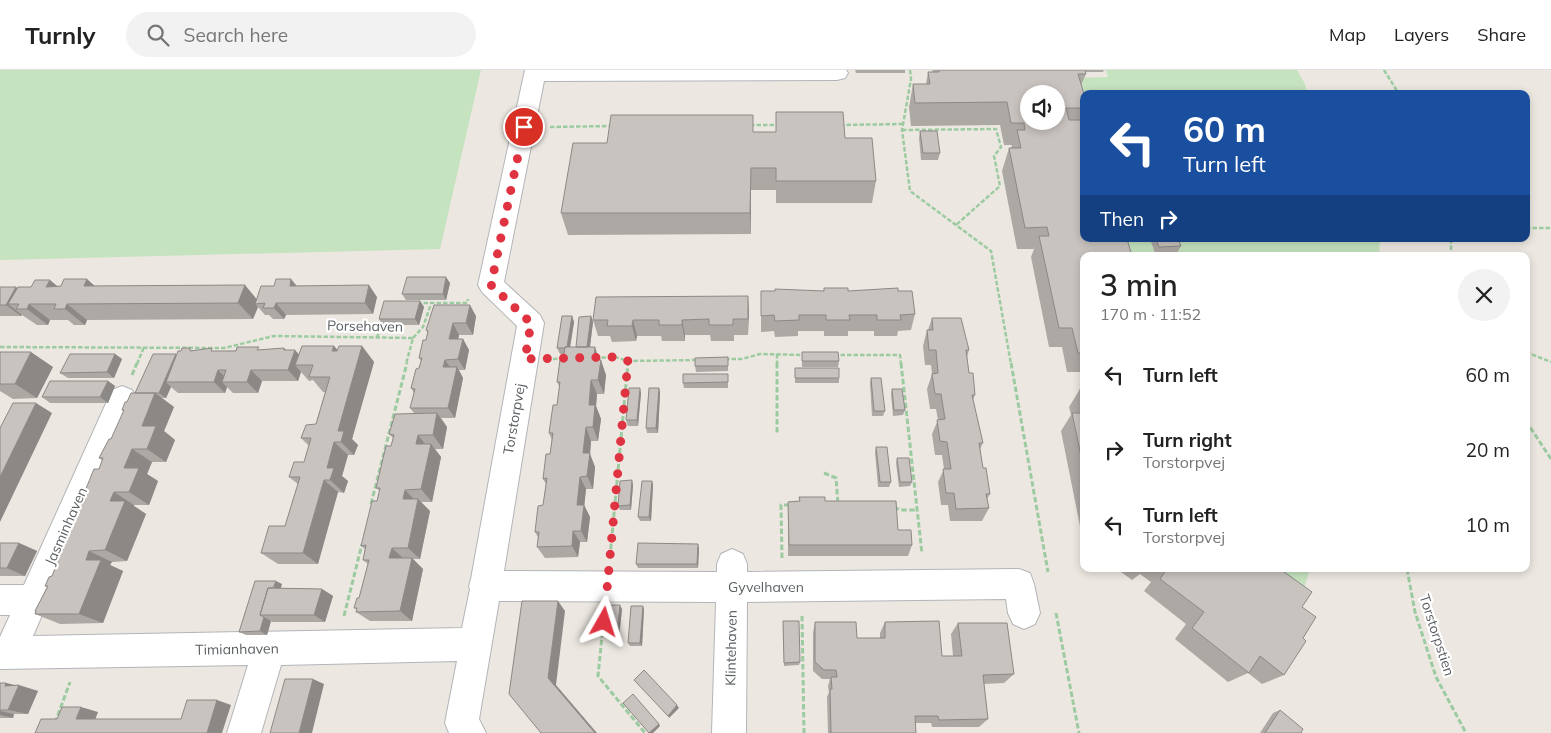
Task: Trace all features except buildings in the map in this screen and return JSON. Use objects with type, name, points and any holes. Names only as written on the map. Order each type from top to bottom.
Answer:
[{"type":"street","name":"Torstorpvej","points":[[465,728],[474,644],[531,323],[491,285],[536,72],[837,73]]},
{"type":"street","name":"Jasminhaven","points":[[5,652],[34,600],[122,398]]},
{"type":"street","name":"Gyvelhaven","points":[[484,586],[607,587],[732,575],[792,586],[1019,584],[1024,613]]},
{"type":"street","name":"Klintehaven","points":[[729,733],[732,575]]},
{"type":"street","points":[[0,600],[34,600]]},
{"type":"street","name":"Timianhaven","points":[[5,652],[336,648],[474,644]]},
{"type":"street","points":[[244,733],[269,649]]},
{"type":"path","points":[[910,70],[911,79],[902,130],[910,191],[991,251],[1048,572]]},
{"type":"path","points":[[1384,70],[1396,90]]},
{"type":"path","points":[[833,125],[903,124]]},
{"type":"path","points":[[749,125],[786,125]]},
{"type":"path","points":[[524,127],[615,126]]},
{"type":"path","points":[[902,130],[996,129],[1001,148],[994,156],[1000,186],[956,225]]},
{"type":"path","points":[[1530,228],[1551,228]]},
{"type":"path","points":[[411,304],[467,303],[469,293]]},
{"type":"path","points":[[412,338],[423,327],[430,304]]},
{"type":"path","points":[[376,338],[385,313]]},
{"type":"path","name":"Porsehaven","points":[[0,346],[224,348],[274,336],[412,338],[369,512]]},
{"type":"path","points":[[723,359],[742,359],[760,354],[815,355]]},
{"type":"path","points":[[777,354],[777,435]]},
{"type":"path","points":[[1530,354],[1551,362]]},
{"type":"path","points":[[824,355],[900,355],[925,585]]},
{"type":"path","points":[[595,358],[614,357],[628,361],[704,360]]},
{"type":"path","points":[[525,359],[575,358]]},
{"type":"path","points":[[628,361],[598,676],[645,733]]},
{"type":"path","points":[[1530,427],[1551,459]]},
{"type":"path","points":[[824,473],[836,478],[838,504]]},
{"type":"path","points":[[800,504],[781,504],[792,586],[804,733]]},
{"type":"path","points":[[828,504],[846,504]]},
{"type":"path","points":[[889,504],[900,510],[917,510]]},
{"type":"path","points":[[336,648],[362,541]]},
{"type":"path","name":"Torstorpstien","points":[[1407,572],[1414,612],[1436,677],[1466,733]]},
{"type":"path","points":[[1054,606],[1079,733]]},
{"type":"path","points":[[55,724],[82,651]]},
{"type":"green space","points":[[0,70],[481,70],[440,249],[0,260]]},
{"type":"green space","points":[[1106,70],[1297,70],[1306,90],[1082,90],[1075,78],[1108,77]]},
{"type":"green space","points":[[1118,242],[1380,242],[1379,252],[1120,252]]},
{"type":"green space","points":[[1260,572],[1309,572],[1299,604]]},
{"type":"route","points":[[524,127],[491,285],[531,323],[525,359],[614,357],[628,361],[604,622]]}]
